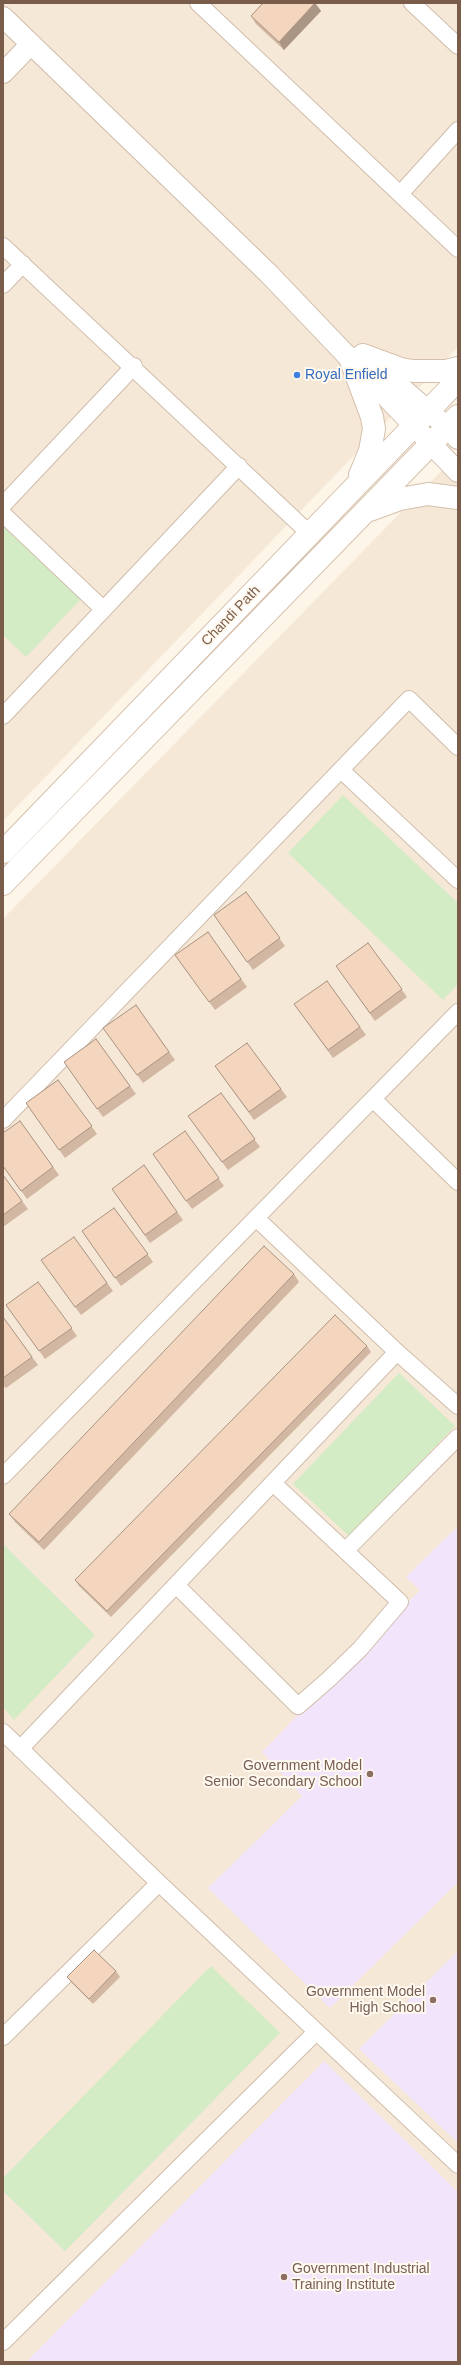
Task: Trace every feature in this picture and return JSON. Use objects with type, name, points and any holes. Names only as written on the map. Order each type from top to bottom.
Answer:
[{"type":"main road","points":[[356,356],[413,371],[446,371],[458,368]]},
{"type":"main road","points":[[353,489],[370,451],[374,429],[356,356]]},
{"type":"main road","name":"Chandi Path","points":[[3,852],[458,380]]},
{"type":"main road","name":"Chandi Path","points":[[3,884],[431,444],[454,428]]},
{"type":"main road","points":[[364,513],[400,499],[428,494],[458,498]]},
{"type":"street","points":[[198,3],[401,193],[458,249]]},
{"type":"street","points":[[412,3],[458,46]]},
{"type":"street","points":[[3,17],[269,274],[421,418],[431,444],[458,472]]},
{"type":"street","points":[[3,73],[31,44]]},
{"type":"street","points":[[401,193],[458,130]]},
{"type":"street","points":[[3,246],[134,366],[310,534]]},
{"type":"street","points":[[3,285],[23,264]]},
{"type":"street","points":[[3,504],[134,366]]},
{"type":"street","points":[[421,418],[454,428]]},
{"type":"street","points":[[3,716],[239,466]]},
{"type":"street","points":[[3,514],[103,609]]},
{"type":"street","points":[[3,1120],[408,699],[458,747]]},
{"type":"street","points":[[341,770],[458,880]]},
{"type":"street","points":[[3,1476],[458,1012]]},
{"type":"street","points":[[373,1099],[458,1182]]},
{"type":"street","points":[[256,1218],[397,1352],[458,1406]]},
{"type":"street","points":[[20,1750],[397,1352]]},
{"type":"street","points":[[346,1550],[458,1437]]},
{"type":"street","points":[[176,1585],[298,1706],[360,1649],[400,1602],[273,1483]]},
{"type":"street","points":[[3,1732],[159,1883],[458,2165]]},
{"type":"street","points":[[3,2037],[159,1883]]},
{"type":"street","points":[[3,2342],[316,2032]]},
{"type":"shaded area","points":[[3,3],[458,3],[458,347],[3,821]]},
{"type":"shaded area","points":[[458,454],[458,2362],[3,2362],[3,919]]},
{"type":"shaded area","name":"Government Model Senior Secondary School","points":[[458,1526],[458,1882],[330,2008],[208,1888],[302,1796],[262,1752],[420,1590],[406,1577]]},
{"type":"shaded area","name":"Government Model High School","points":[[458,1951],[458,2143],[359,2049]]},
{"type":"shaded area","name":"Government Industrial Training Institute","points":[[324,2061],[458,2192],[458,2362],[26,2362]]},
{"type":"green space","points":[[3,526],[81,599],[26,657],[3,635]]},
{"type":"green space","points":[[343,795],[458,903],[458,984],[443,1000],[288,853]]},
{"type":"green space","points":[[399,1373],[455,1426],[349,1536],[293,1484]]},
{"type":"green space","points":[[3,1544],[95,1635],[14,1720],[3,1707]]},
{"type":"green space","points":[[211,1966],[280,2033],[65,2251],[3,2191],[3,2178]]},
{"type":"building","points":[[263,3],[315,3],[279,42],[251,16]]},
{"type":"building","points":[[246,892],[280,938],[247,962],[214,915]]},
{"type":"building","points":[[208,932],[241,979],[209,1002],[175,955]]},
{"type":"building","points":[[368,943],[402,989],[370,1013],[336,966]]},
{"type":"building","points":[[327,981],[360,1027],[328,1050],[294,1004]]},
{"type":"building","points":[[136,1005],[169,1052],[137,1075],[103,1028]]},
{"type":"building","points":[[96,1039],[130,1086],[97,1109],[64,1062]]},
{"type":"building","points":[[247,1043],[281,1089],[249,1112],[215,1066]]},
{"type":"building","points":[[58,1080],[92,1126],[59,1150],[26,1103]]},
{"type":"building","points":[[221,1093],[255,1139],[222,1162],[188,1116]]},
{"type":"building","points":[[20,1121],[53,1167],[21,1191],[3,1166],[3,1133]]},
{"type":"building","points":[[185,1131],[219,1178],[186,1201],[153,1154]]},
{"type":"building","points":[[144,1165],[177,1212],[145,1235],[112,1189]]},
{"type":"building","points":[[3,1175],[22,1201],[3,1215]]},
{"type":"building","points":[[114,1208],[148,1254],[115,1278],[82,1231]]},
{"type":"building","points":[[74,1237],[107,1283],[75,1307],[41,1260]]},
{"type":"building","points":[[264,1246],[294,1274],[39,1542],[9,1514]]},
{"type":"building","points":[[38,1282],[72,1328],[39,1351],[6,1305]]},
{"type":"building","points":[[335,1315],[367,1346],[107,1611],[75,1580]]},
{"type":"building","points":[[3,1317],[32,1357],[3,1378]]},
{"type":"building","points":[[94,1950],[116,1971],[89,1999],[67,1977]]},
{"type":"place","name":"Royal Enfield","points":[[297,375]]},
{"type":"place","name":"Government Model Senior Secondary School","points":[[370,1774]]},
{"type":"place","name":"Government Model High School","points":[[433,2000]]},
{"type":"place","name":"Government Industrial Training Institute","points":[[284,2277]]}]
